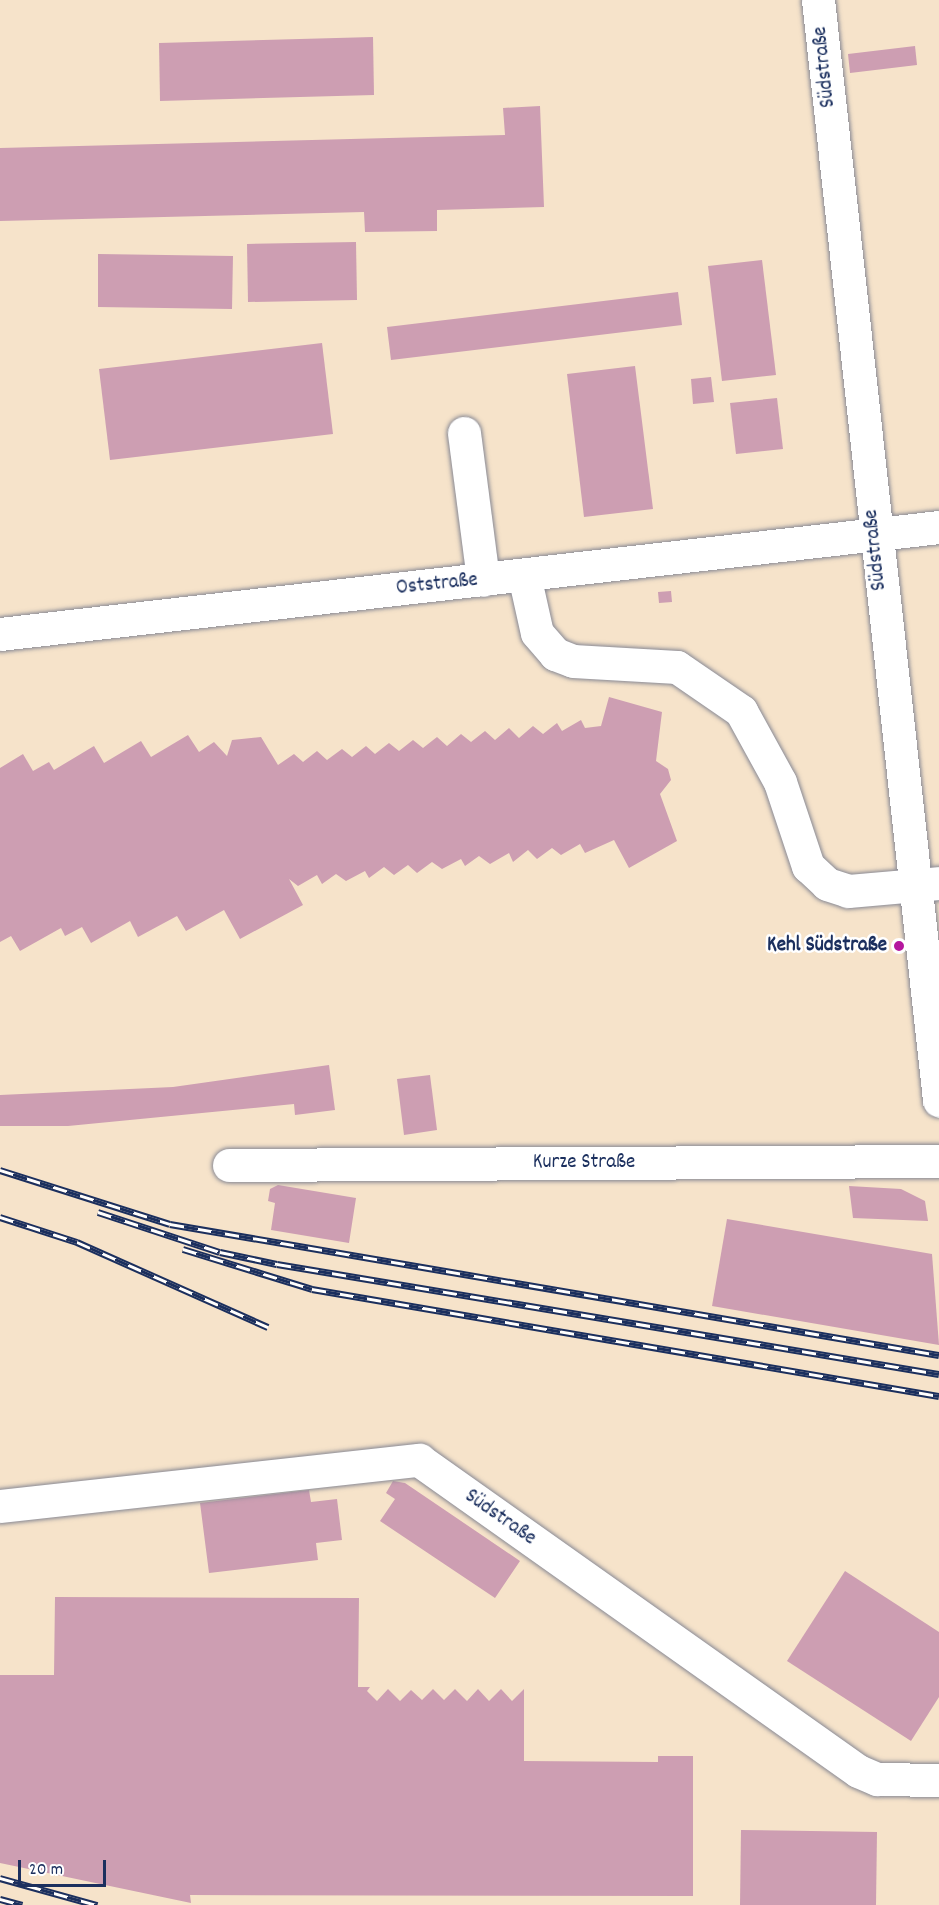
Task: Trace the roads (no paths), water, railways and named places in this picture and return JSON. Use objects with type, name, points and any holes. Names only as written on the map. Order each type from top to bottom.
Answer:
[{"type":"street","name":"Südstraße","points":[[818,0],[874,536],[927,886],[939,1100]]},
{"type":"street","points":[[464,432],[483,580]]},
{"type":"street","name":"Oststraße","points":[[0,634],[939,527]]},
{"type":"street","points":[[524,575],[537,633],[555,654],[573,661],[677,667],[741,711],[780,782],[808,866],[827,884],[848,891],[927,886]]},
{"type":"street","name":"Kurze Straße","points":[[229,1165],[939,1161]]},
{"type":"street","name":"Südstraße","points":[[0,1506],[419,1460],[858,1771],[877,1779],[939,1780]]},
{"type":"railway","points":[[0,1170],[170,1224],[939,1355]]},
{"type":"railway","points":[[98,1212],[220,1252],[277,1264],[939,1374]]},
{"type":"railway","points":[[0,1217],[77,1242],[268,1327]]},
{"type":"railway","points":[[183,1249],[312,1289],[939,1396]]},
{"type":"railway","points":[[0,1878],[97,1905]]},
{"type":"railway","points":[[0,1899],[22,1905]]},
{"type":"place","name":"Kehl Südstraße","points":[[899,946]]}]
